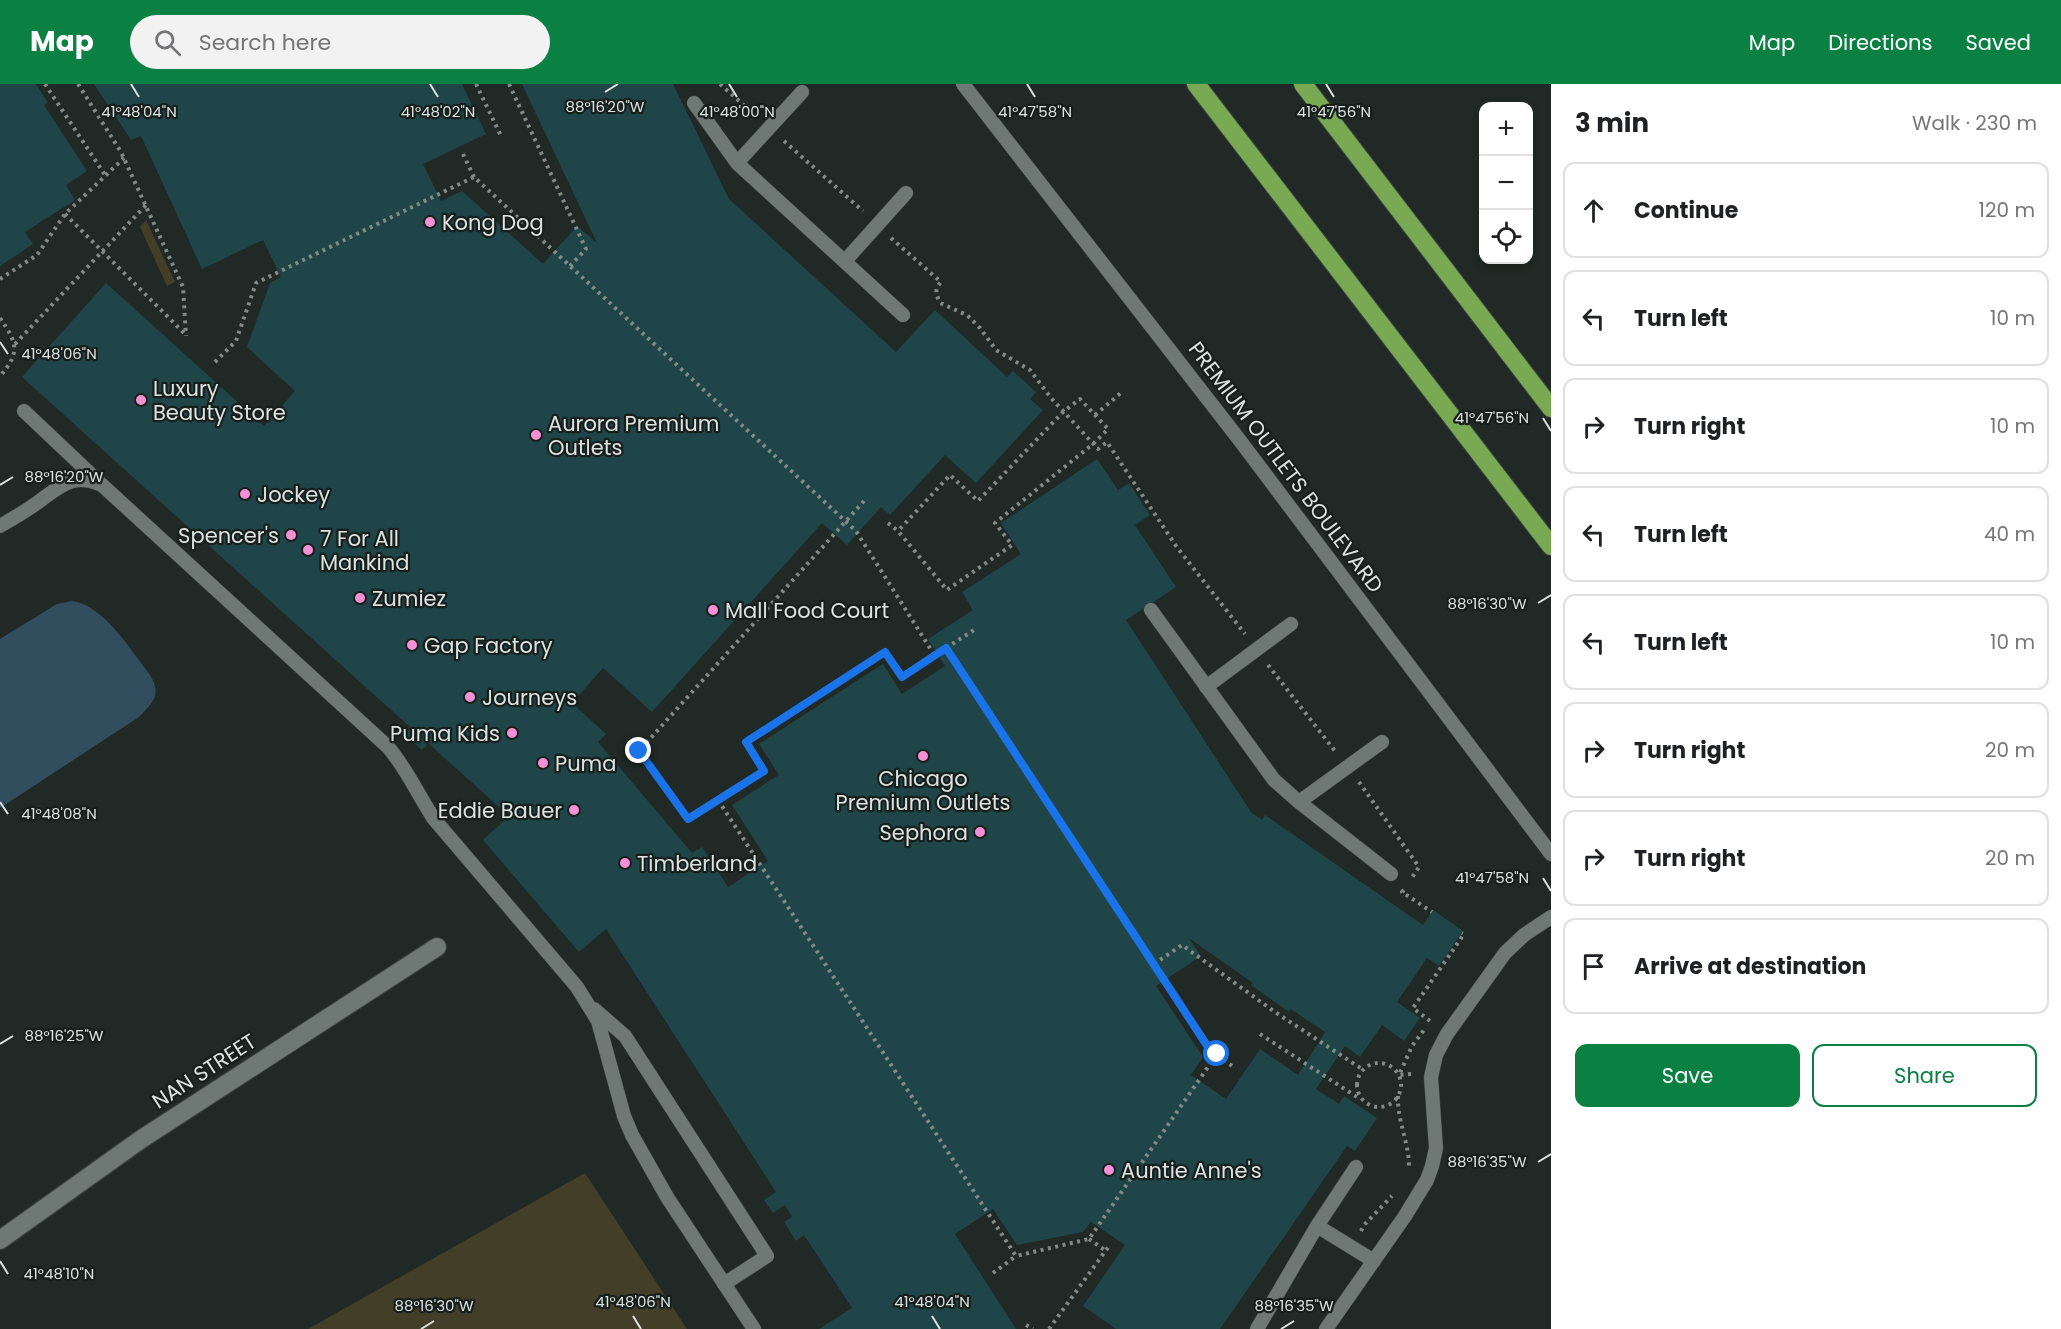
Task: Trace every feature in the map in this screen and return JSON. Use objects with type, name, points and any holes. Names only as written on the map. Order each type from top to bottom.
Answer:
[{"type":"highway","points":[[1196,84],[1551,546]]},
{"type":"highway","points":[[1303,84],[1551,408]]},
{"type":"street","name":"NAN STREET","points":[[0,1240],[140,1140],[437,947]]},
{"type":"lane","name":"PREMIUM OUTLETS BOULEVARD","points":[[963,84],[1245,447],[1551,854]]},
{"type":"lane","points":[[737,163],[802,92]]},
{"type":"lane","points":[[694,103],[737,163],[903,315]]},
{"type":"lane","points":[[845,261],[906,193]]},
{"type":"lane","points":[[24,411],[398,758],[419,798],[434,819],[577,987],[590,1006],[598,1021],[624,1116],[632,1135],[667,1197],[754,1329]]},
{"type":"lane","points":[[0,526],[41,500],[55,488],[67,483],[82,479],[102,485]]},
{"type":"lane","points":[[1151,610],[1274,780],[1391,873]]},
{"type":"lane","points":[[1206,687],[1290,624]]},
{"type":"lane","points":[[1299,802],[1382,742]]},
{"type":"lane","points":[[1326,1329],[1427,1180],[1436,1148],[1431,1077],[1436,1055],[1447,1034],[1505,953],[1524,935],[1551,917]]},
{"type":"lane","points":[[590,1006],[625,1036],[767,1256],[724,1284]]},
{"type":"lane","points":[[1257,1329],[1317,1226],[1356,1167]]},
{"type":"lane","points":[[1317,1226],[1374,1261]]},
{"type":"path","points":[[45,84],[105,175]]},
{"type":"path","points":[[65,214],[186,336],[183,287],[124,158],[78,84]]},
{"type":"path","points":[[476,84],[501,136]]},
{"type":"path","points":[[509,84],[586,249],[570,266]]},
{"type":"path","points":[[720,84],[755,115]]},
{"type":"path","points":[[781,138],[866,214]]},
{"type":"path","points":[[463,154],[474,177],[856,531],[935,656]]},
{"type":"path","points":[[0,279],[37,255],[65,214],[124,158]]},
{"type":"path","points":[[215,362],[236,341],[256,283],[474,177]]},
{"type":"path","points":[[15,345],[146,205]]},
{"type":"path","points":[[891,238],[941,282],[936,288],[940,303],[962,312],[973,320],[996,350],[1030,370],[1098,449],[1107,442],[1176,546],[1246,636]]},
{"type":"path","points":[[0,318],[13,337],[15,345],[15,354],[10,365],[0,376]]},
{"type":"path","points":[[1095,415],[1122,392]]},
{"type":"path","points":[[888,522],[947,590],[1012,545],[995,523],[1094,444],[1107,429],[1080,399],[1064,411],[978,501],[950,475],[898,531]]},
{"type":"path","points":[[864,501],[639,751],[688,819],[764,771],[746,742],[885,652],[902,677],[974,630]]},
{"type":"path","points":[[946,648],[1210,1050],[1235,1068]]},
{"type":"path","points":[[1268,664],[1338,754]]},
{"type":"path","points":[[1359,781],[1419,867],[1402,892],[1432,912]]},
{"type":"path","points":[[718,800],[1016,1256]]},
{"type":"path","points":[[1409,1167],[1409,1151],[1398,1113],[1398,1096],[1401,1089],[1399,1075],[1412,1047],[1431,1021],[1413,1008],[1464,934],[1462,933]]},
{"type":"path","points":[[1154,964],[1182,945],[1275,1012],[1362,1069]]},
{"type":"path","points":[[1260,1034],[1373,1107],[1387,1106],[1398,1096]]},
{"type":"path","points":[[993,1273],[1016,1256],[1089,1239],[1217,1054]]},
{"type":"path","points":[[1361,1099],[1356,1080],[1362,1069],[1375,1062],[1389,1065],[1399,1075],[1412,1074]]},
{"type":"path","points":[[1353,1248],[1364,1225],[1397,1190]]},
{"type":"path","points":[[1089,1239],[1106,1251]]},
{"type":"path","points":[[1049,1329],[1109,1246]]},
{"type":"path","points":[[1026,1324],[1033,1329]]},
{"type":"shaded area","points":[[146,220],[175,282],[167,286],[140,227]]},
{"type":"shaded area","points":[[585,1173],[687,1329],[308,1329]]},
{"type":"water","points":[[72,601],[84,604],[95,611],[116,630],[154,682],[154,698],[139,717],[0,808],[0,639],[57,604]]},
{"type":"building","points":[[0,84],[36,84],[48,103],[44,105],[87,171],[66,185],[75,200],[25,232],[33,244],[0,266]]},
{"type":"building","points":[[94,84],[462,84],[486,134],[423,164],[441,201],[462,191],[543,264],[577,226],[597,243],[522,84],[673,84],[729,199],[896,352],[935,310],[1007,377],[1013,371],[1036,392],[1030,399],[1043,410],[976,483],[945,455],[890,515],[881,507],[847,545],[822,523],[652,712],[603,668],[572,703],[606,734],[598,742],[692,853],[702,847],[728,887],[768,861],[732,805],[779,775],[759,744],[883,664],[902,694],[945,666],[928,639],[973,610],[962,592],[1021,554],[1001,523],[1097,459],[1118,490],[1129,483],[1150,515],[1135,525],[1176,587],[1126,620],[1251,812],[1262,820],[1265,815],[1423,925],[1433,910],[1463,931],[1439,966],[1427,958],[1397,1002],[1420,1018],[1404,1041],[1382,1025],[1360,1057],[1345,1046],[1316,1089],[1339,1104],[1344,1096],[1377,1118],[1355,1151],[1347,1146],[1220,1329],[1116,1329],[1083,1306],[1125,1245],[1091,1222],[1083,1232],[1017,1245],[993,1209],[955,1234],[1016,1329],[819,1329],[852,1308],[804,1235],[796,1241],[784,1222],[792,1217],[785,1205],[773,1213],[764,1200],[776,1192],[606,929],[579,952],[483,840],[509,816],[428,743],[422,750],[405,735],[411,728],[22,377],[106,283],[264,426],[295,391],[247,347],[270,283],[281,277],[263,240],[202,269],[141,136],[131,140]],"holes":[[[1189,938],[1253,983],[1251,985],[1289,1012],[1291,1009],[1325,1032],[1298,1075],[1260,1049],[1226,1099],[1191,1075],[1203,1057],[1156,986],[1201,956]]]},
{"type":"place","name":"Kong Dog","points":[[430,222]]},
{"type":"place","name":"Luxury Beauty Store","points":[[141,400]]},
{"type":"place","name":"Aurora Premium Outlets","points":[[536,435]]},
{"type":"place","name":"Jockey","points":[[245,494]]},
{"type":"place","name":"Spencer's","points":[[291,535]]},
{"type":"place","name":"7 For All Mankind","points":[[308,550]]},
{"type":"place","name":"Zumiez","points":[[360,598]]},
{"type":"place","name":"Mall Food Court","points":[[713,610]]},
{"type":"place","name":"Gap Factory","points":[[412,645]]},
{"type":"place","name":"Journeys","points":[[470,697]]},
{"type":"place","name":"Puma Kids","points":[[512,733]]},
{"type":"place","name":"Chicago Premium Outlets","points":[[923,756]]},
{"type":"place","name":"Puma","points":[[543,763]]},
{"type":"place","name":"Eddie Bauer","points":[[574,810]]},
{"type":"place","name":"Sephora","points":[[980,832]]},
{"type":"place","name":"Timberland","points":[[625,863]]},
{"type":"place","name":"Auntie Anne's","points":[[1109,1170]]},
{"type":"route","points":[[639,751],[688,819],[764,771],[746,742],[885,652],[902,677],[946,648],[1210,1050],[1217,1054]]}]
